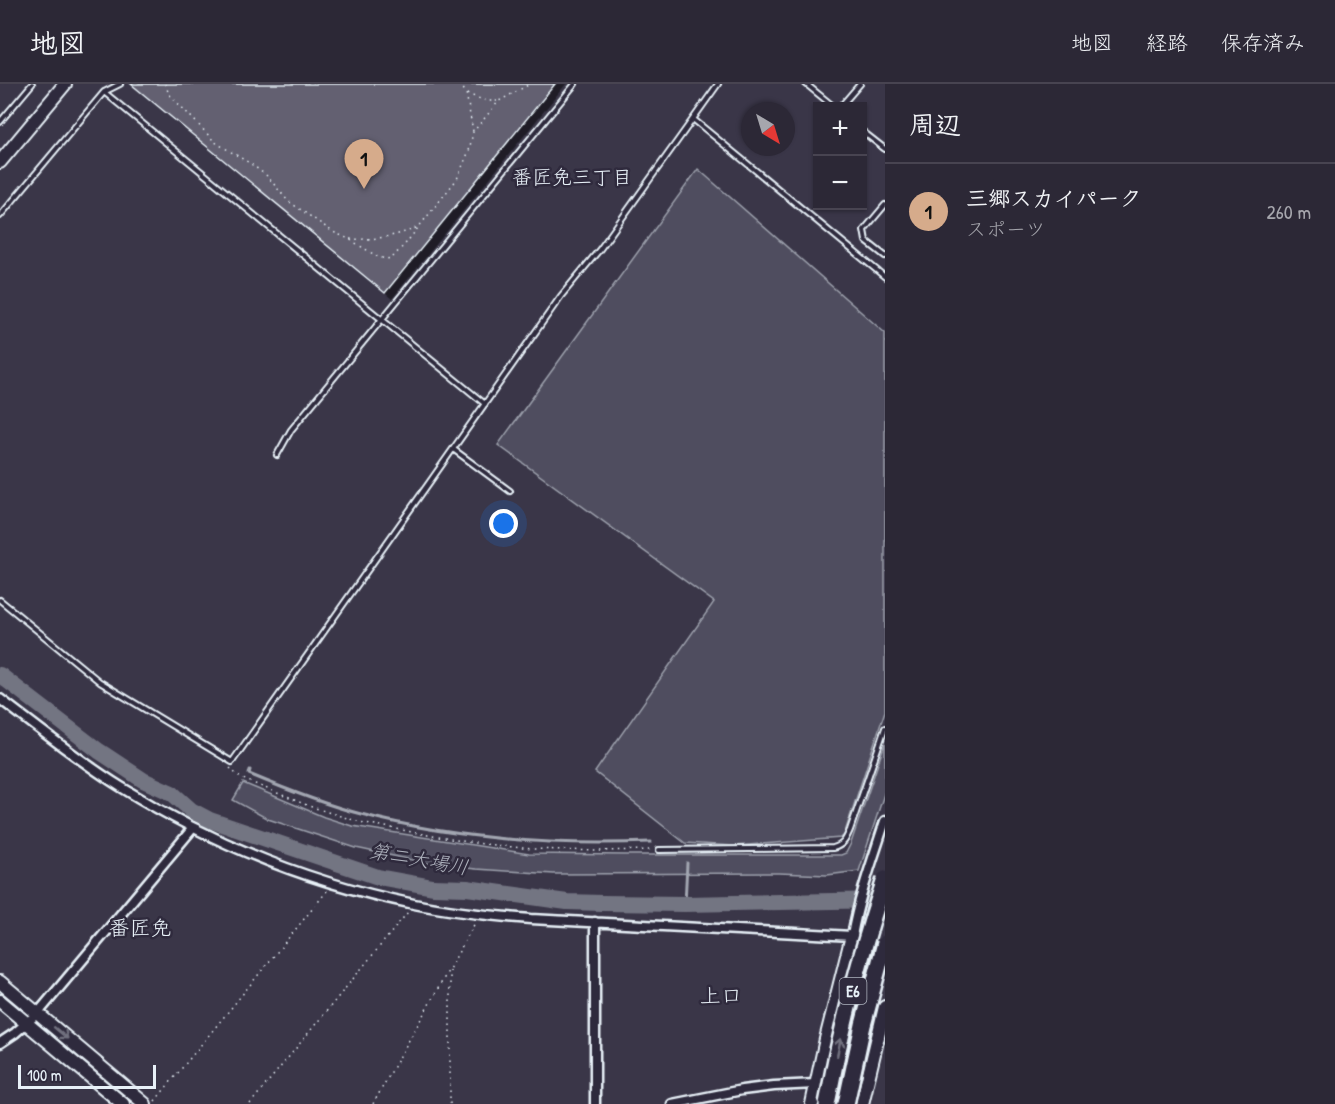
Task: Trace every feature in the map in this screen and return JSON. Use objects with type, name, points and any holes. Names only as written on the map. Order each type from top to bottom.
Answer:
[{"type":"highway","name":"E6","points":[[827,1104],[844,1023],[885,879]]},
{"type":"highway","name":"E6","points":[[846,1104],[863,1025],[885,943]]},
{"type":"street","points":[[0,162],[65,84]]},
{"type":"street","points":[[0,699],[112,781],[193,828],[270,862],[332,884],[414,904],[480,915],[852,936]]},
{"type":"street","points":[[812,1104],[856,914],[885,821]]},
{"type":"street","points":[[0,1043],[38,1013],[193,828]]},
{"type":"street","points":[[595,922],[595,1104]]},
{"type":"street","points":[[0,982],[145,1104]]},
{"type":"street","points":[[837,996],[885,1008],[862,1104]]},
{"type":"street","points":[[0,1001],[123,1104]]},
{"type":"street","points":[[672,1104],[742,1090],[816,1084]]},
{"type":"lane","points":[[0,122],[32,84]]},
{"type":"lane","points":[[0,216],[104,92],[120,84]]},
{"type":"lane","points":[[277,455],[291,430],[575,84]]},
{"type":"lane","points":[[0,600],[100,682],[232,762],[561,296],[600,249],[718,84]]},
{"type":"lane","points":[[806,84],[828,102]]},
{"type":"lane","points":[[844,102],[860,84]]},
{"type":"lane","points":[[104,92],[485,404]]},
{"type":"lane","points":[[693,119],[885,277]]},
{"type":"lane","points":[[867,134],[885,149]]},
{"type":"lane","points":[[885,205],[864,230],[866,241],[885,256]]},
{"type":"lane","points":[[453,449],[510,491]]},
{"type":"lane","points":[[659,850],[833,848],[840,846],[846,840],[850,830],[885,728]]},
{"type":"path","points":[[165,84],[169,94],[215,142],[252,164],[267,176],[288,201],[333,232],[350,239],[378,257],[386,259],[392,258],[406,243],[457,179],[469,151],[473,132],[466,93],[460,84]]},
{"type":"path","points":[[473,132],[499,101],[530,84]]},
{"type":"path","points":[[466,93],[486,101],[499,101]]},
{"type":"path","points":[[350,239],[378,239],[418,227]]},
{"type":"path","points":[[229,766],[237,776],[243,779],[337,816],[360,822],[475,843],[532,849],[659,850]]},
{"type":"path","points":[[153,1104],[332,884]]},
{"type":"path","points":[[250,1104],[414,904]]},
{"type":"path","points":[[373,1104],[480,915]]},
{"type":"path","points":[[450,967],[450,1104]]},
{"type":"shaded area","points":[[698,169],[885,333],[885,711],[844,835],[841,838],[734,846],[685,843],[595,772],[714,602],[498,445]]},
{"type":"shaded area","points":[[885,743],[885,791],[859,871],[827,875],[779,873],[554,874],[431,864],[356,848],[268,819],[233,800],[243,783],[324,817],[352,826],[529,854],[841,855],[846,853],[851,843]]},
{"type":"building","points":[[131,84],[555,84],[385,293]]},
{"type":"waterway","name":"第二大場川","points":[[0,675],[99,751],[143,780],[172,793],[191,810],[210,820],[378,877],[433,887],[467,888],[567,902],[685,904],[885,900]]},
{"type":"waterway","points":[[250,770],[249,774],[290,791],[332,806],[396,823],[505,839],[578,843],[651,842]]},
{"type":"waterway","points":[[685,904],[687,863]]},
{"type":"place","name":"三郷スカイパーク","points":[[364,189]]},
{"type":"district","name":"番匠免三丁目","points":[[572,177]]},
{"type":"district","name":"番匠免","points":[[140,928]]},
{"type":"district","name":"上口","points":[[721,996]]}]
